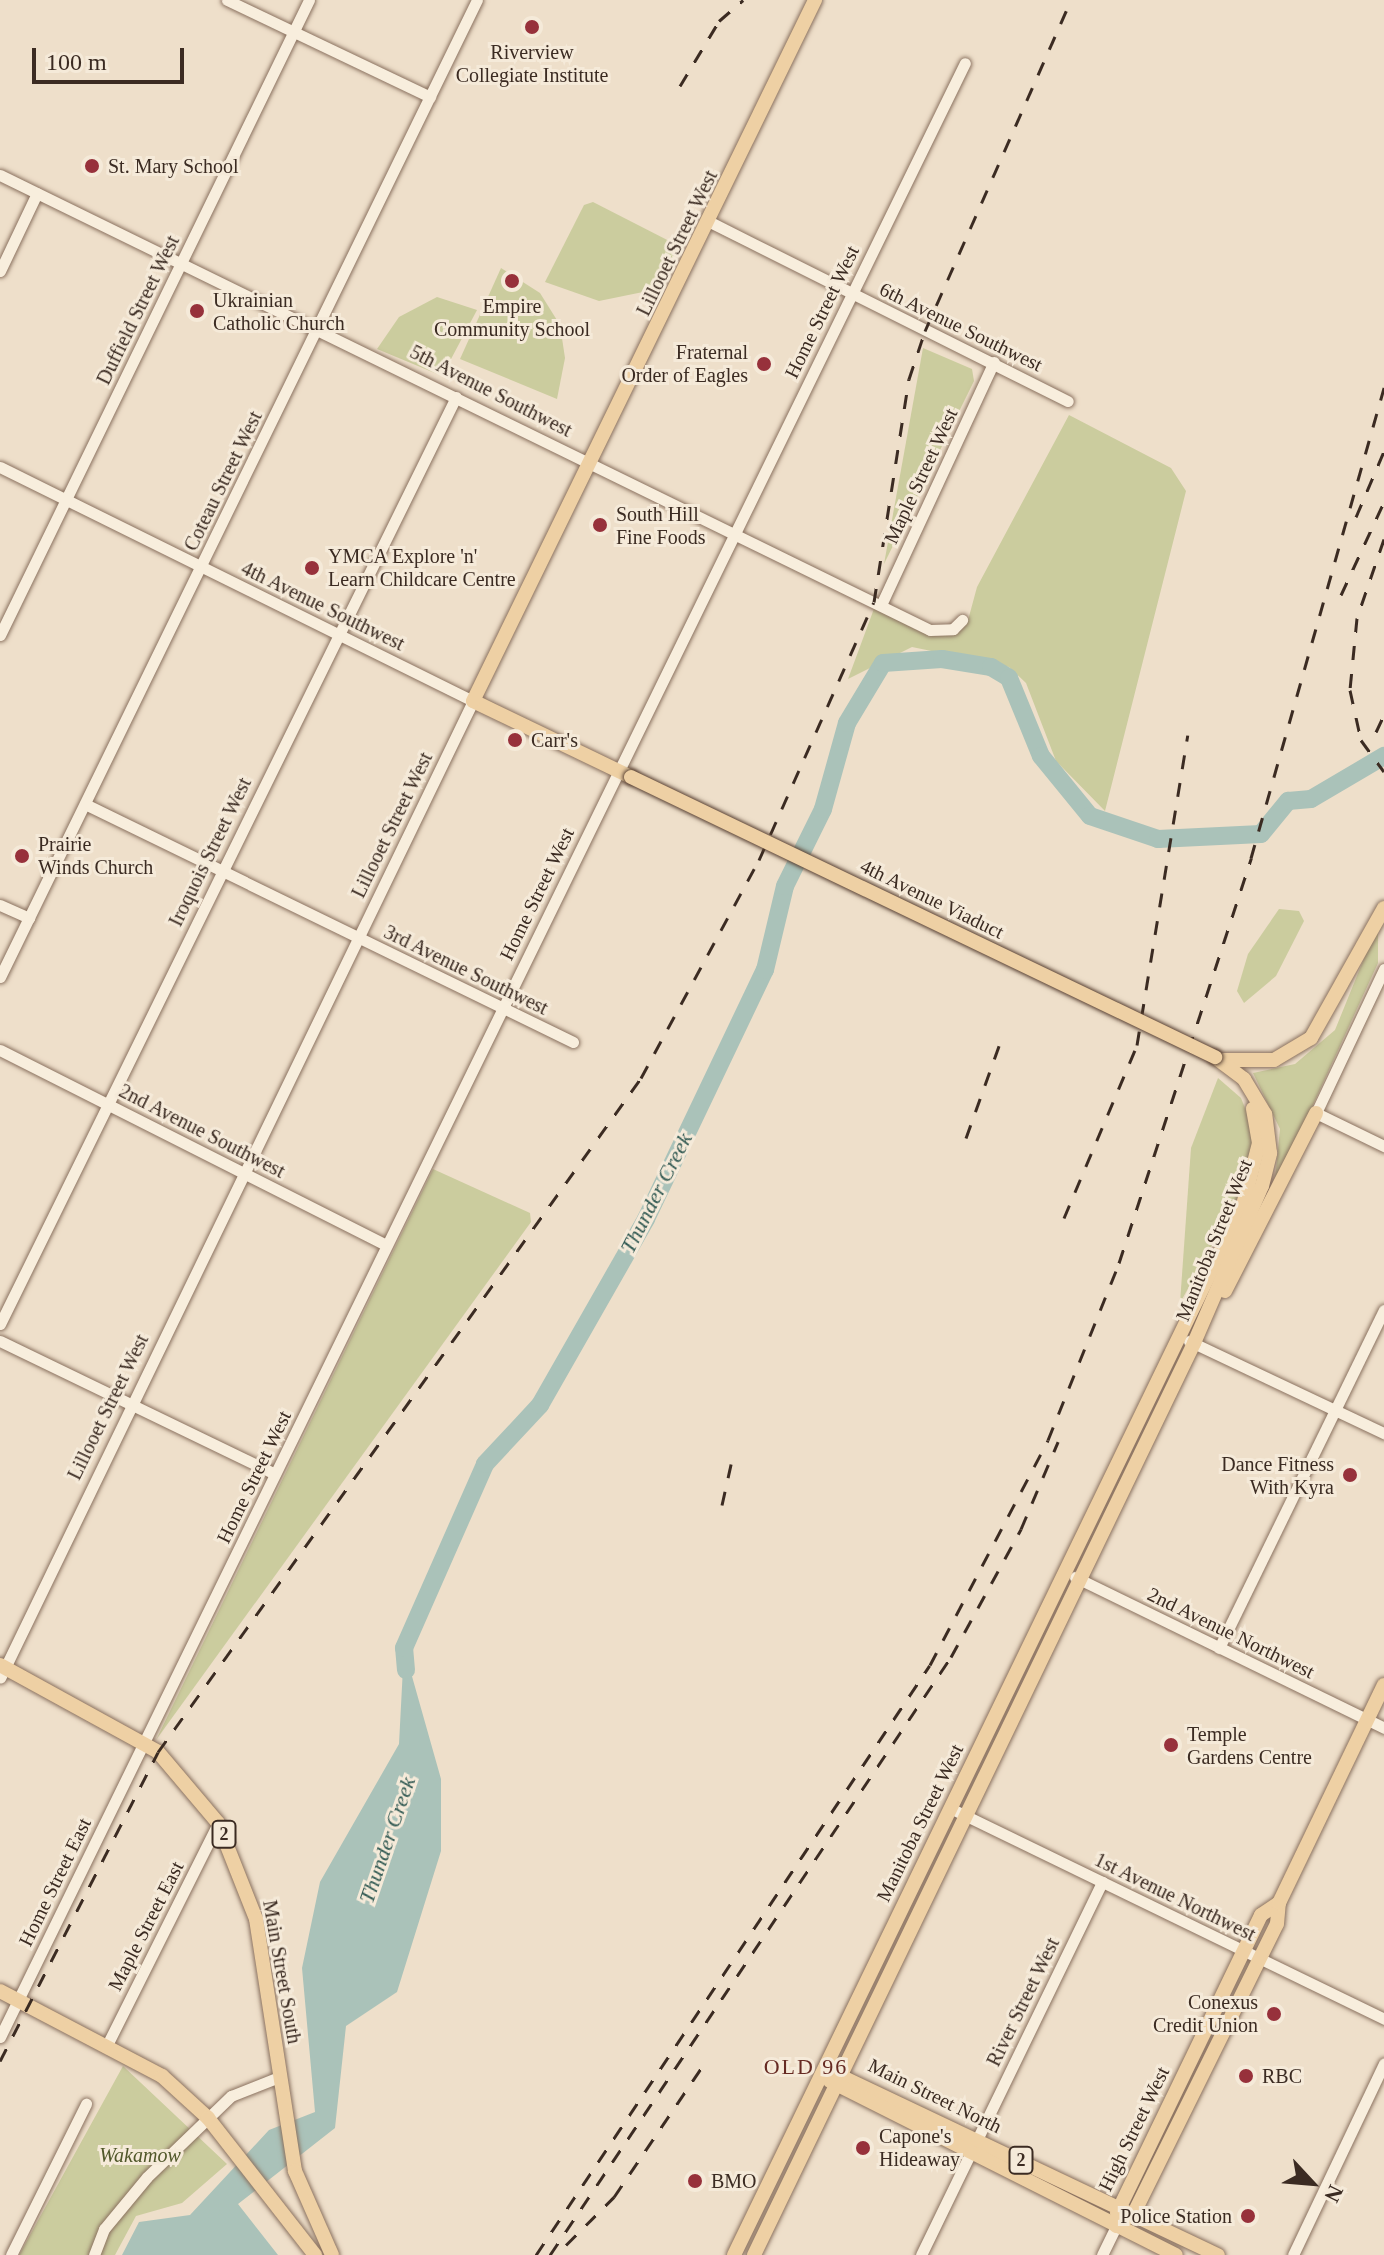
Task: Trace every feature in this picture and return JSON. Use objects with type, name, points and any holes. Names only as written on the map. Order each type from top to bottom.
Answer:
[{"type":"main road","name":"Lillooet Street West","points":[[473,701],[710,222],[815,0]]},
{"type":"main road","name":"4th Avenue Southwest","points":[[473,701],[624,773]]},
{"type":"main road","name":"4th Avenue Viaduct","points":[[624,773],[1219,1058]]},
{"type":"main road","points":[[1219,1058],[1274,1060],[1311,1038],[1384,908]]},
{"type":"main road","name":"Manitoba Street West","points":[[734,2255],[1062,1570],[1243,1205],[1258,1156],[1254,1111],[1219,1058]]},
{"type":"main road","name":"Manitoba Street West","points":[[754,2255],[1194,1343],[1270,1153],[1258,1099],[1219,1058]]},
{"type":"main road","points":[[1194,1343],[1316,1113]]},
{"type":"main road","name":"Main Street South","points":[[2,1670],[147,1744],[179,1771],[218,1823],[256,1919],[295,2171],[332,2255]]},
{"type":"main road","name":"High Street West","points":[[1116,2226],[1134,2213],[1260,1959],[1279,1903],[1384,1685]]},
{"type":"main road","name":"High Street West","points":[[1116,2226],[1118,2206],[1261,1915],[1279,1903]]},
{"type":"main road","points":[[0,1991],[162,2076],[227,2140],[315,2255]]},
{"type":"main road","name":"Main Street North","points":[[822,2071],[843,2074],[1218,2255]]},
{"type":"main road","name":"Main Street North","points":[[822,2071],[836,2088],[1176,2255]]},
{"type":"street","points":[[227,0],[430,97]]},
{"type":"street","name":"Duffield Street West","points":[[0,635],[309,0]]},
{"type":"street","name":"Coteau Street West","points":[[0,977],[477,0]]},
{"type":"street","name":"Home Street West","points":[[147,1744],[502,1007],[624,773],[732,538],[965,63]]},
{"type":"street","name":"5th Avenue Southwest","points":[[0,175],[591,462],[732,538],[930,630],[953,629],[962,620]]},
{"type":"street","points":[[0,271],[37,193]]},
{"type":"street","name":"6th Avenue Southwest","points":[[710,222],[1068,401]]},
{"type":"street","name":"Maple Street West","points":[[881,605],[994,362]]},
{"type":"street","name":"Iroquois Street West","points":[[0,1324],[336,634],[456,397]]},
{"type":"street","name":"4th Avenue Southwest","points":[[0,467],[199,569],[473,701]]},
{"type":"street","name":"Lillooet Street West","points":[[2,1670],[473,701]]},
{"type":"street","name":"3rd Avenue Southwest","points":[[85,804],[573,1042]]},
{"type":"street","points":[[0,905],[29,918]]},
{"type":"street","points":[[1383,969],[1316,1113],[1384,1146]]},
{"type":"street","name":"2nd Avenue Southwest","points":[[0,1050],[386,1245]]},
{"type":"street","points":[[1219,1648],[1384,1310]]},
{"type":"street","points":[[1178,1335],[1334,1412],[1384,1433]]},
{"type":"street","points":[[0,1341],[130,1407],[275,1474]]},
{"type":"street","name":"2nd Avenue Northwest","points":[[1062,1570],[1384,1728]]},
{"type":"street","name":"Home Street East","points":[[0,2037],[147,1744]]},
{"type":"street","name":"1st Avenue Northwest","points":[[950,1808],[1384,2019]]},
{"type":"street","name":"Maple Street East","points":[[107,2045],[218,1823]]},
{"type":"street","name":"River Street West","points":[[921,2255],[1102,1882]]},
{"type":"street","points":[[1293,2255],[1384,2063]]},
{"type":"street","points":[[94,2255],[104,2229],[208,2118],[231,2096],[279,2077]]},
{"type":"street","points":[[11,2255],[86,2104]]},
{"type":"street","points":[[1102,2255],[1116,2226]]},
{"type":"green space","points":[[593,202],[679,246],[661,280],[643,292],[599,301],[545,282],[584,205]]},
{"type":"green space","points":[[501,268],[540,293],[560,325],[565,358],[557,399],[460,359]]},
{"type":"green space","points":[[437,297],[477,310],[442,376],[377,349],[399,317]]},
{"type":"green space","points":[[923,348],[972,369],[974,381],[884,564]]},
{"type":"green space","points":[[1069,415],[1171,468],[1186,491],[1105,811],[1056,761],[1026,683],[1009,667],[912,647],[848,679],[875,606],[938,636],[967,624],[977,587]]},
{"type":"green space","points":[[1279,909],[1299,911],[1304,921],[1276,976],[1244,1003],[1237,991],[1248,954]]},
{"type":"green space","points":[[1378,924],[1378,963],[1274,1190],[1280,1129],[1253,1073],[1295,1064],[1335,1030]]},
{"type":"green space","points":[[1218,1078],[1241,1098],[1256,1136],[1246,1183],[1180,1303],[1191,1148]]},
{"type":"green space","points":[[433,1169],[530,1213],[531,1222],[156,1740]]},
{"type":"green space","name":"Wakamow","points":[[123,2066],[227,2164],[182,2203],[136,2216],[115,2255],[19,2255]]},
{"type":"water","points":[[404,1648],[441,1779],[441,1851],[397,1992],[346,2026],[335,2128],[238,2204],[278,2255],[122,2255],[139,2222],[190,2215],[269,2130],[315,2112],[302,1968],[320,1882],[399,1744]]},
{"type":"waterway","name":"Thunder Creek","points":[[406,1670],[404,1648],[485,1464],[540,1405],[646,1219],[765,970],[785,886],[823,809],[847,723],[883,663],[942,659],[991,667],[1009,678],[1041,756],[1090,816],[1158,839],[1261,834],[1288,801],[1311,799],[1384,756]]},
{"type":"railway","points":[[680,86],[719,21],[743,0]]},
{"type":"railway","points":[[0,2061],[158,1752],[641,1078],[759,860],[874,602],[909,379],[925,331],[1071,0]]},
{"type":"railway","points":[[536,2255],[930,1665],[1048,1440],[1119,1263],[1251,858],[1384,387]]},
{"type":"railway","points":[[1356,517],[1384,451]]},
{"type":"railway","points":[[1341,595],[1384,502]]},
{"type":"railway","points":[[1384,539],[1357,618],[1350,690],[1361,740],[1384,772]]},
{"type":"railway","points":[[1376,732],[1384,715]]},
{"type":"railway","points":[[1064,1218],[1137,1045],[1188,735]]},
{"type":"railway","points":[[966,1138],[1000,1043]]},
{"type":"railway","points":[[550,2255],[951,1657],[1021,1529],[1058,1442]]},
{"type":"railway","points":[[722,1505],[734,1451]]},
{"type":"railway","points":[[566,2245],[614,2197],[704,2064]]},
{"type":"place","name":"Riverview Collegiate Institute","points":[[532,27]]},
{"type":"place","name":"St. Mary School","points":[[92,166]]},
{"type":"place","name":"Empire Community School","points":[[512,281]]},
{"type":"place","name":"Ukrainian Catholic Church","points":[[197,311]]},
{"type":"place","name":"Fraternal Order of Eagles","points":[[764,364]]},
{"type":"place","name":"South Hill Fine Foods","points":[[600,525]]},
{"type":"place","name":"YMCA Explore 'n' Learn Childcare Centre","points":[[312,568]]},
{"type":"place","name":"Carr's","points":[[515,740]]},
{"type":"place","name":"Prairie Winds Church","points":[[22,856]]},
{"type":"place","name":"Dance Fitness With Kyra","points":[[1350,1475]]},
{"type":"place","name":"Temple Gardens Centre","points":[[1171,1745]]},
{"type":"place","name":"Conexus Credit Union","points":[[1274,2014]]},
{"type":"place","name":"RBC","points":[[1246,2076]]},
{"type":"place","name":"Capone's Hideaway","points":[[863,2148]]},
{"type":"place","name":"BMO","points":[[695,2181]]},
{"type":"place","name":"Police Station","points":[[1248,2216]]},
{"type":"district","name":"OLD 96","points":[[806,2067]]}]
